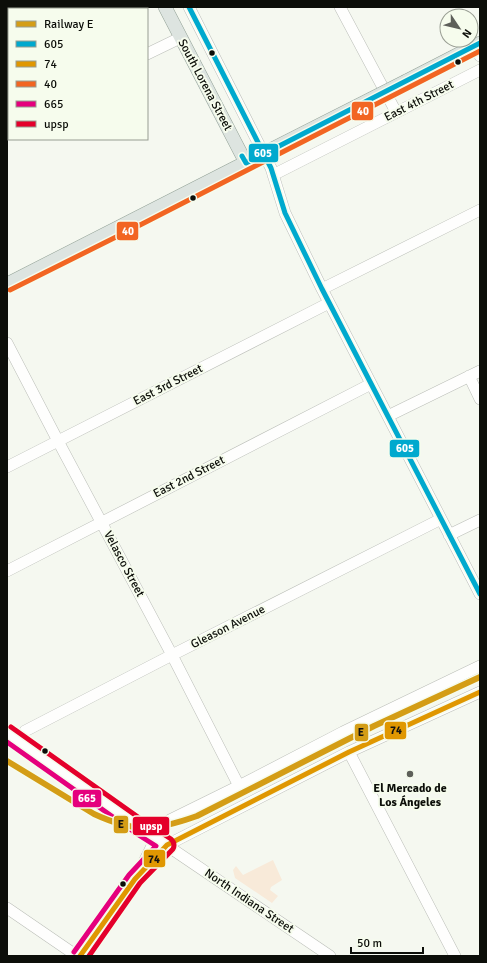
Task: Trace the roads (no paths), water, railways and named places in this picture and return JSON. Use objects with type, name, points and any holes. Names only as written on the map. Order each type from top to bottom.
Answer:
[{"type":"main road","name":"South Lorena Street","points":[[164,7],[180,38],[251,160]]},
{"type":"main road","name":"East 4th Street","points":[[7,284],[406,81],[478,48]]},
{"type":"street","name":"South Lorena Street","points":[[189,7],[271,168],[285,213],[322,289],[480,594]]},
{"type":"street","points":[[340,7],[396,112]]},
{"type":"street","points":[[148,54],[180,38]]},
{"type":"street","name":"East 4th Street","points":[[273,175],[480,70]]},
{"type":"street","points":[[322,289],[480,210]]},
{"type":"street","name":"East 3rd Street","points":[[7,467],[329,303]]},
{"type":"street","name":"Velasco Street","points":[[7,343],[172,655],[239,786]]},
{"type":"street","points":[[388,416],[480,371]]},
{"type":"street","points":[[469,376],[480,399]]},
{"type":"street","name":"East 2nd Street","points":[[7,571],[371,384]]},
{"type":"street","name":"Gleason Avenue","points":[[19,741],[25,731],[441,519]]},
{"type":"street","points":[[449,535],[480,520]]},
{"type":"street","points":[[135,879],[156,838],[170,820],[343,732],[480,666]]},
{"type":"street","points":[[7,908],[78,956],[135,879],[167,845],[350,752],[480,692]]},
{"type":"street","name":"North Indiana Street","points":[[7,733],[156,838],[330,956]]},
{"type":"street","points":[[350,752],[455,956]]},
{"type":"rail line","name":"E","points":[[7,761],[94,814],[108,820],[134,827],[145,828],[169,825],[197,816],[374,726],[480,677]]},
{"type":"place","name":"El Mercado de Los Ángeles","points":[[410,774]]}]
